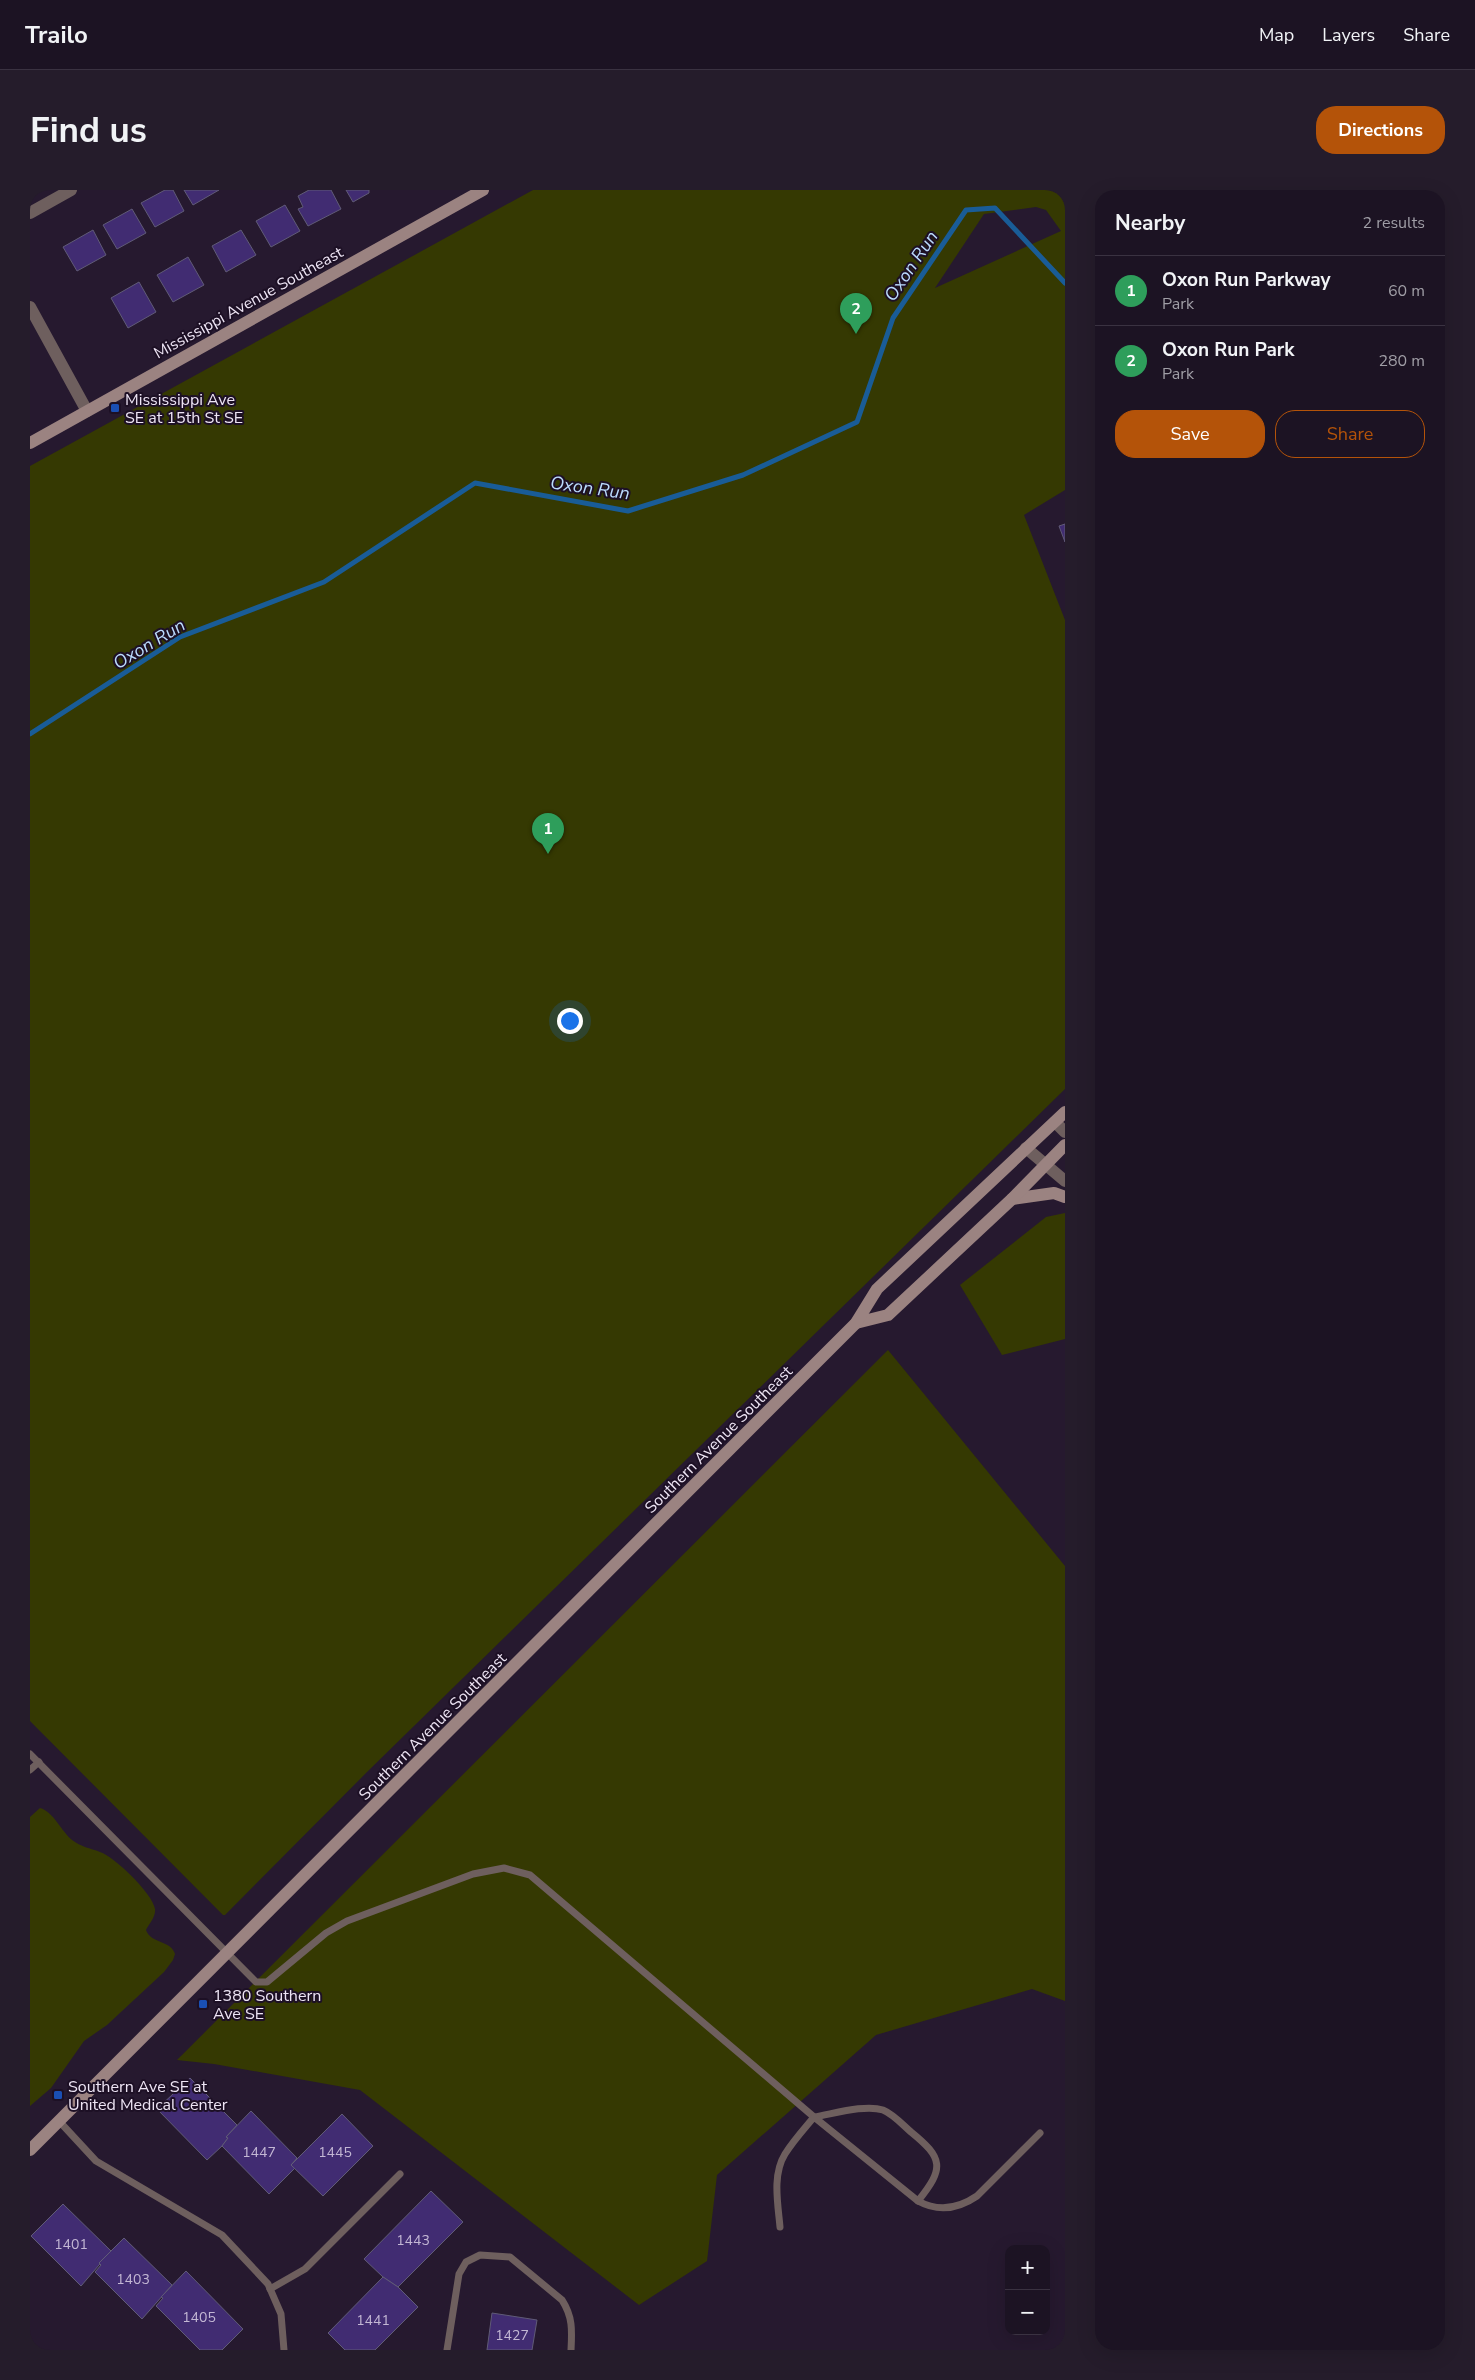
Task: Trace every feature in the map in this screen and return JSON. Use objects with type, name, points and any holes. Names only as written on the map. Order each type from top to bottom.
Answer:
[{"type":"main road","name":"Mississippi Avenue Southeast","points":[[30,443],[483,190]]},
{"type":"main road","name":"Southern Avenue Southeast","points":[[30,2150],[227,1955],[856,1323],[877,1289],[1065,1112]]},
{"type":"main road","points":[[856,1323],[888,1315],[1012,1200],[1065,1145]]},
{"type":"main road","points":[[1012,1200],[1054,1193],[1065,1197]]},
{"type":"street","points":[[30,213],[71,190]]},
{"type":"street","points":[[30,307],[87,411]]},
{"type":"street","points":[[1055,1122],[1065,1132]]},
{"type":"street","points":[[1026,1148],[1065,1181]]},
{"type":"lane","points":[[30,1754],[227,1955],[256,1982],[267,1982],[326,1933],[347,1921],[473,1874],[504,1868],[530,1875],[814,2117],[918,2201],[927,2206],[953,2208],[966,2203],[987,2189],[1040,2132]]},
{"type":"lane","points":[[30,1770],[39,1762]]},
{"type":"lane","points":[[780,2227],[777,2193],[780,2167],[785,2155],[814,2117],[842,2111],[883,2110],[931,2149],[937,2160],[933,2182],[918,2201]]},
{"type":"lane","points":[[59,2122],[96,2161],[222,2235],[270,2289],[281,2314],[284,2350]]},
{"type":"lane","points":[[270,2289],[304,2269],[400,2174]]},
{"type":"lane","points":[[447,2350],[459,2274],[466,2262],[480,2255],[510,2257],[562,2300],[567,2308],[572,2324],[571,2350]]},
{"type":"green space","points":[[533,190],[1065,190],[1065,490],[1024,515],[1065,620],[1065,1089],[367,1772],[225,1915],[30,1721],[30,466]],"holes":[[[1036,207],[1046,210],[1061,231],[935,288],[984,214]]]},
{"type":"green space","points":[[1065,1213],[1065,1339],[1002,1355],[960,1285],[1046,1217]]},
{"type":"green space","points":[[888,1350],[1065,1566],[1065,2001],[1032,1989],[876,2035],[717,2175],[707,2261],[639,2305],[360,2090],[214,2064],[177,2060]]},
{"type":"green space","points":[[40,1808],[53,1817],[72,1840],[82,1846],[107,1855],[141,1886],[153,1902],[155,1909],[153,1918],[146,1930],[152,1938],[169,1946],[175,1954],[164,1972],[107,2025],[84,2041],[51,2088],[30,2106],[30,1817]]},
{"type":"building","points":[[165,190],[173,190],[184,211],[155,227],[141,203]]},
{"type":"building","points":[[184,190],[219,190],[193,205]]},
{"type":"building","points":[[309,190],[331,190],[341,209],[308,226],[298,209],[303,207],[298,196]]},
{"type":"building","points":[[346,190],[369,190],[369,193],[353,202]]},
{"type":"building","points":[[285,205],[300,231],[271,247],[256,221]]},
{"type":"building","points":[[132,209],[146,233],[117,249],[103,225]]},
{"type":"building","points":[[93,230],[106,255],[77,271],[63,247]]},
{"type":"building","points":[[241,230],[256,255],[226,272],[212,246]]},
{"type":"building","points":[[188,257],[204,285],[173,302],[157,275]]},
{"type":"building","points":[[139,282],[156,312],[128,328],[111,298]]},
{"type":"building","points":[[1065,524],[1065,542],[1059,526]]},
{"type":"building","points":[[190,2078],[237,2125],[226,2137],[228,2138],[222,2146],[207,2160],[157,2109]]},
{"type":"building","points":[[251,2111],[297,2158],[291,2165],[295,2168],[269,2194],[222,2146],[228,2138],[226,2137]]},
{"type":"building","points":[[342,2114],[373,2146],[323,2196],[291,2165]]},
{"type":"building","points":[[431,2191],[463,2222],[398,2287],[383,2277],[364,2259]]},
{"type":"building","points":[[63,2204],[111,2251],[81,2286],[31,2236]]},
{"type":"building","points":[[124,2238],[172,2285],[142,2319],[95,2272],[101,2265],[99,2263]]},
{"type":"building","points":[[186,2271],[243,2329],[222,2350],[200,2350],[156,2306],[163,2298],[161,2297]]},
{"type":"building","points":[[383,2277],[398,2287],[418,2307],[375,2350],[345,2350],[328,2333]]},
{"type":"building","points":[[492,2313],[537,2320],[532,2350],[487,2350]]},
{"type":"waterway","name":"Oxon Run","points":[[30,734],[180,637],[324,582],[475,483],[628,511],[743,475],[857,422],[893,318],[966,210],[995,208],[1065,283]]},
{"type":"place","name":"Oxon Run Park","points":[[856,334]]},
{"type":"place","name":"Mississippi Ave SE at 15th St SE","points":[[115,408]]},
{"type":"place","name":"Oxon Run Parkway","points":[[548,854]]},
{"type":"place","name":"1380 Southern Ave SE","points":[[203,2004]]},
{"type":"place","name":"Southern Ave SE at United Medical Center","points":[[58,2095]]}]
